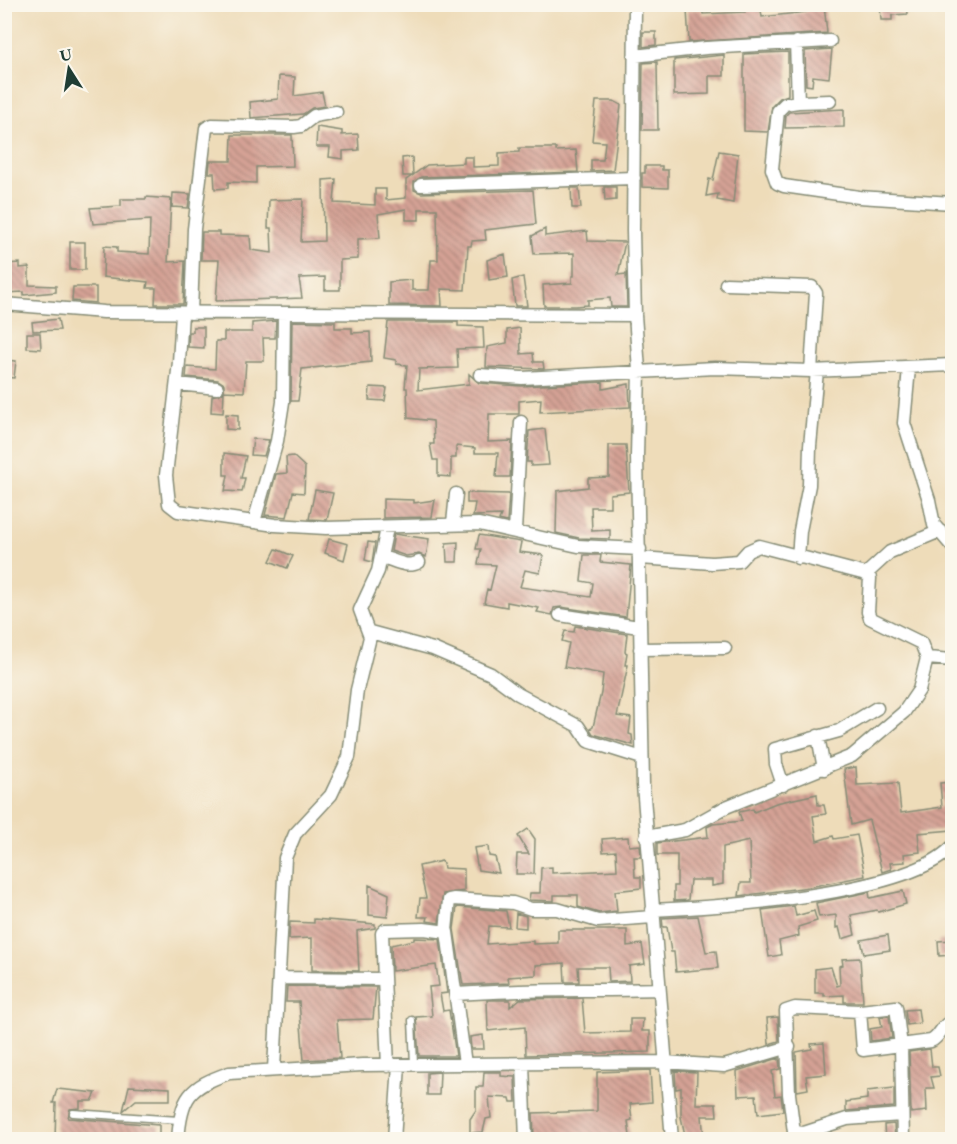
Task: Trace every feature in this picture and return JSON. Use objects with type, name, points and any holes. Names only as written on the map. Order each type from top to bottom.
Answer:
[{"type":"street","points":[[635,4],[634,315],[639,370],[636,456],[640,553],[642,758],[646,837],[672,1140]]},
{"type":"street","points":[[634,56],[830,40]]},
{"type":"street","points":[[796,42],[798,102]]},
{"type":"street","points":[[830,101],[785,104],[778,111],[772,169],[777,183],[859,197],[952,203]]},
{"type":"street","points":[[336,112],[314,116],[301,126],[294,127],[207,126],[196,198],[187,313],[166,475],[169,504],[178,511],[254,522],[326,528],[479,524],[578,546],[712,563],[739,561],[748,551],[759,546],[866,574],[870,578],[868,612],[870,618],[921,643],[927,658],[919,690],[904,712],[852,756],[726,807],[685,830],[646,837]]},
{"type":"street","points":[[421,185],[634,178]]},
{"type":"street","points":[[726,284],[810,286],[816,293],[809,485],[800,531],[798,558]]},
{"type":"street","points":[[4,304],[104,312],[634,315]]},
{"type":"street","points":[[254,522],[277,441],[283,402],[284,313]]},
{"type":"street","points":[[480,375],[530,377],[715,368],[814,371],[952,366]]},
{"type":"street","points":[[909,368],[904,423],[929,500],[934,525],[952,546]]},
{"type":"street","points":[[177,384],[217,388]]},
{"type":"street","points":[[515,531],[521,422]]},
{"type":"street","points":[[453,523],[456,494]]},
{"type":"street","points":[[274,1069],[285,858],[296,834],[331,795],[349,757],[357,690],[369,632],[360,610],[382,557],[387,528]]},
{"type":"street","points":[[866,574],[890,552],[940,531]]},
{"type":"street","points":[[382,557],[412,566],[419,562]]},
{"type":"street","points":[[560,615],[639,627]]},
{"type":"street","points":[[369,632],[433,649],[491,674],[518,694],[578,726],[588,741],[642,758]]},
{"type":"street","points":[[640,649],[725,648]]},
{"type":"street","points":[[927,658],[952,660]]},
{"type":"street","points":[[783,785],[776,764],[775,749],[853,725],[877,708]]},
{"type":"street","points":[[818,736],[824,769]]},
{"type":"street","points":[[465,1064],[446,931],[449,900],[513,903],[531,909],[557,909],[598,921],[652,913],[756,903],[867,883],[919,868],[941,858],[952,847]]},
{"type":"street","points":[[394,1140],[394,1065],[383,979],[381,938],[385,930],[446,931]]},
{"type":"street","points":[[280,978],[383,979]]},
{"type":"street","points":[[456,994],[540,990],[577,992],[659,989]]},
{"type":"street","points":[[901,1115],[836,1121],[797,1134],[792,1126],[789,1094],[786,1014],[789,1008],[860,1011],[896,1007],[901,1046],[903,1140]]},
{"type":"street","points":[[860,1011],[861,1049],[930,1041],[937,1038],[943,1026],[952,1021]]},
{"type":"street","points":[[178,1140],[183,1103],[192,1091],[210,1080],[229,1073],[274,1069],[394,1065],[664,1062],[724,1066],[789,1047]]},
{"type":"street","points":[[524,1064],[526,1140]]},
{"type":"lane","points":[[412,1020],[414,1065]]},
{"type":"lane","points":[[73,1113],[180,1120]]},
{"type":"building","points":[[744,4],[760,4],[762,17],[806,12],[806,4],[824,4],[827,33],[689,42],[687,10],[702,9],[703,14],[745,12]]},
{"type":"building","points":[[907,4],[908,14],[892,15],[892,20],[881,20],[880,5]]},
{"type":"building","points":[[643,32],[656,32],[656,45],[643,47]]},
{"type":"building","points":[[832,49],[829,78],[813,76],[812,86],[806,85],[805,51]]},
{"type":"building","points":[[788,52],[788,95],[780,98],[772,106],[768,132],[744,131],[744,54]]},
{"type":"building","points":[[724,55],[724,76],[709,76],[709,94],[674,95],[674,60]]},
{"type":"building","points":[[657,62],[658,130],[642,130],[643,63]]},
{"type":"building","points":[[279,76],[295,77],[294,96],[322,92],[325,106],[312,108],[303,114],[251,118],[250,102],[278,99]]},
{"type":"building","points":[[596,101],[614,101],[621,105],[613,170],[591,171],[591,160],[603,160],[605,142],[592,141]]},
{"type":"building","points":[[844,109],[844,127],[785,128],[786,115],[789,112]]},
{"type":"building","points":[[317,127],[342,131],[342,135],[358,134],[359,150],[343,151],[343,159],[329,157],[330,147],[316,147]]},
{"type":"building","points":[[232,135],[292,135],[293,166],[256,167],[256,183],[228,182],[228,188],[215,189],[214,173],[209,173],[210,161],[231,161]]},
{"type":"building","points":[[519,148],[576,150],[578,172],[421,177],[414,182],[414,190],[421,193],[533,190],[536,224],[485,230],[486,240],[472,241],[471,246],[468,246],[465,290],[441,289],[442,306],[389,305],[389,282],[412,280],[412,290],[429,290],[431,260],[438,260],[437,209],[419,209],[419,220],[406,220],[406,209],[378,214],[380,238],[358,239],[358,259],[340,260],[340,290],[325,290],[325,277],[299,278],[302,298],[216,301],[219,260],[201,260],[202,232],[250,236],[251,250],[272,253],[271,228],[268,228],[269,200],[303,199],[301,242],[324,241],[323,180],[336,179],[334,203],[375,205],[375,189],[386,189],[386,200],[406,198],[406,180],[412,176],[403,176],[402,158],[412,157],[413,175],[427,165],[464,163],[464,157],[473,157],[473,167],[499,166],[499,153],[519,152]]},
{"type":"building","points":[[719,151],[738,154],[733,203],[717,200],[718,194],[706,196],[709,179],[713,180]]},
{"type":"building","points":[[645,166],[662,166],[662,170],[668,170],[668,188],[642,187],[642,173],[645,173]]},
{"type":"building","points":[[604,187],[616,187],[616,200],[605,201]]},
{"type":"building","points":[[571,188],[579,188],[581,208],[572,208]]},
{"type":"building","points":[[173,193],[190,194],[188,208],[172,207]]},
{"type":"building","points":[[146,197],[171,199],[168,262],[185,261],[183,304],[155,304],[156,288],[147,288],[148,282],[103,277],[104,246],[117,247],[117,252],[149,254],[150,220],[93,224],[90,208],[121,206],[121,199],[146,199]]},
{"type":"building","points":[[545,229],[545,236],[587,231],[588,241],[625,242],[618,275],[626,274],[627,307],[611,307],[610,298],[588,300],[588,305],[544,306],[543,285],[572,283],[572,276],[574,276],[574,253],[534,254],[532,236]]},
{"type":"building","points":[[70,242],[85,242],[85,270],[70,270]]},
{"type":"building","points":[[505,254],[508,277],[489,280],[487,260]]},
{"type":"building","points":[[20,263],[20,268],[29,267],[29,285],[56,286],[56,292],[24,295],[24,292],[4,293],[4,264]]},
{"type":"building","points":[[523,277],[527,306],[515,306],[512,280]]},
{"type":"building","points":[[73,287],[96,287],[96,303],[72,301]]},
{"type":"building","points":[[58,319],[60,330],[33,331],[32,322]]},
{"type":"building","points":[[276,321],[275,338],[263,338],[264,361],[246,361],[244,392],[224,391],[224,384],[218,380],[186,377],[187,367],[215,369],[216,341],[224,341],[224,332],[252,332],[252,323]]},
{"type":"building","points":[[292,321],[335,322],[335,328],[352,328],[352,333],[370,332],[371,362],[302,369],[298,401],[291,401]]},
{"type":"building","points":[[388,322],[458,322],[458,326],[483,327],[484,348],[457,349],[458,368],[419,369],[418,390],[469,384],[469,374],[479,383],[521,386],[603,382],[603,389],[629,384],[630,407],[540,412],[541,399],[519,401],[519,414],[489,414],[488,442],[512,441],[510,477],[496,477],[498,453],[475,453],[475,448],[456,446],[456,458],[451,458],[451,477],[438,476],[438,460],[433,460],[430,444],[434,444],[433,421],[408,418],[407,388],[405,388],[407,365],[396,364],[396,360],[384,358]]},
{"type":"building","points":[[193,327],[204,327],[204,348],[188,347],[189,332],[193,332]]},
{"type":"building","points":[[520,328],[521,354],[533,353],[534,362],[543,362],[544,369],[486,367],[487,347],[507,343],[507,330]]},
{"type":"building","points":[[27,333],[40,333],[41,349],[27,348]]},
{"type":"building","points":[[4,360],[16,361],[14,378],[4,377]]},
{"type":"building","points":[[370,387],[387,388],[385,401],[369,400]]},
{"type":"building","points":[[224,392],[223,413],[211,412],[212,396]]},
{"type":"building","points":[[226,414],[238,415],[238,430],[226,429]]},
{"type":"building","points":[[545,429],[549,465],[531,466],[531,462],[527,462],[529,431]]},
{"type":"building","points":[[253,439],[269,440],[264,456],[251,455]]},
{"type":"building","points":[[609,445],[626,445],[629,492],[610,494],[610,507],[591,507],[592,531],[610,530],[610,539],[579,538],[556,533],[557,491],[588,487],[588,478],[609,477]]},
{"type":"building","points":[[224,453],[246,456],[241,478],[245,478],[242,492],[225,491],[228,475],[224,475]]},
{"type":"building","points":[[293,456],[305,467],[304,493],[293,492],[287,517],[265,515],[276,474],[287,473],[286,457]]},
{"type":"building","points":[[315,490],[333,493],[327,520],[309,519]]},
{"type":"building","points":[[467,493],[509,494],[507,522],[499,520],[501,515],[473,516],[475,503],[467,503]]},
{"type":"building","points":[[383,499],[414,500],[414,503],[435,500],[432,517],[383,518]]},
{"type":"building","points":[[394,534],[429,539],[426,557],[419,554],[406,556],[391,551]]},
{"type":"building","points":[[479,535],[521,542],[519,552],[543,555],[540,573],[525,570],[520,587],[591,597],[593,583],[581,581],[584,555],[601,555],[600,562],[631,565],[626,617],[561,607],[554,608],[552,615],[537,612],[539,608],[507,602],[507,607],[484,603],[487,589],[490,590],[496,565],[478,564],[481,549],[476,549]]},
{"type":"building","points":[[329,539],[348,544],[344,560],[325,553]]},
{"type":"building","points":[[368,542],[375,543],[372,562],[365,560]]},
{"type":"building","points":[[458,542],[457,562],[447,562],[446,543]]},
{"type":"building","points":[[276,549],[293,556],[287,568],[270,561]]},
{"type":"building","points":[[575,626],[627,634],[625,665],[628,665],[617,716],[631,718],[629,734],[632,735],[633,745],[593,734],[590,729],[593,727],[603,674],[564,667],[569,643],[562,641],[565,631],[574,632]]},
{"type":"building","points":[[856,767],[857,785],[898,783],[901,813],[942,807],[940,783],[952,782],[952,830],[918,833],[920,852],[904,854],[905,862],[890,863],[891,869],[882,872],[869,820],[851,825],[844,769]]},
{"type":"building","points":[[817,794],[818,805],[824,805],[826,814],[813,816],[817,841],[833,836],[834,839],[857,835],[865,876],[809,887],[739,896],[741,883],[751,883],[749,841],[723,847],[723,884],[712,886],[712,880],[690,880],[688,900],[674,901],[674,886],[677,886],[677,855],[657,855],[657,843],[708,837],[707,827],[713,824],[742,821],[739,812],[753,809],[754,812],[776,803]]},
{"type":"building","points":[[528,829],[535,839],[534,874],[516,874],[517,854],[529,854],[518,836]]},
{"type":"building","points":[[628,837],[629,846],[640,845],[641,857],[634,857],[635,877],[641,877],[641,888],[615,891],[617,911],[599,913],[578,907],[578,895],[554,895],[554,901],[529,900],[530,893],[540,893],[541,868],[552,867],[552,873],[617,870],[616,851],[603,852],[602,839]]},
{"type":"building","points":[[488,846],[489,856],[495,857],[499,873],[478,870],[474,848]]},
{"type":"building","points":[[442,861],[444,868],[464,869],[464,891],[443,894],[439,923],[427,921],[428,917],[418,917],[420,898],[426,898],[419,866]]},
{"type":"building","points":[[369,885],[389,894],[387,917],[369,915]]},
{"type":"building","points":[[903,891],[906,904],[878,912],[877,910],[851,915],[855,935],[842,939],[839,927],[836,928],[836,915],[819,917],[816,903],[869,892],[870,898]]},
{"type":"building","points":[[794,906],[796,916],[814,911],[817,921],[798,927],[799,936],[779,941],[781,955],[769,957],[762,910]]},
{"type":"building","points":[[457,907],[506,911],[509,927],[489,926],[487,944],[533,941],[533,944],[558,943],[558,930],[627,930],[627,946],[642,944],[645,964],[629,966],[630,981],[609,982],[608,967],[578,967],[579,982],[565,982],[564,963],[536,965],[536,975],[508,977],[509,983],[463,985],[454,929]]},
{"type":"building","points":[[516,913],[526,916],[526,928],[515,927]]},
{"type":"building","points":[[698,916],[706,952],[716,951],[718,968],[676,972],[674,952],[671,952],[667,927],[663,927],[662,918]]},
{"type":"building","points":[[314,919],[375,924],[375,928],[357,931],[359,971],[312,970],[312,938],[289,939],[290,922],[314,923]]},
{"type":"building","points":[[888,935],[890,950],[864,954],[861,940]]},
{"type":"building","points":[[414,938],[440,939],[447,993],[440,994],[443,1011],[449,1010],[456,1056],[419,1056],[416,1017],[432,1016],[429,987],[439,986],[436,965],[392,971],[391,945],[414,940]]},
{"type":"building","points":[[952,940],[952,955],[939,956],[938,941]]},
{"type":"building","points":[[860,958],[863,1002],[844,1002],[844,995],[824,996],[824,993],[815,993],[815,969],[831,967],[837,986],[840,985],[839,966],[843,965],[842,959]]},
{"type":"building","points":[[287,986],[376,987],[373,1019],[337,1020],[340,1058],[304,1060],[299,1002],[286,1002]]},
{"type":"building","points":[[582,998],[585,1033],[630,1032],[630,1019],[643,1019],[642,1031],[650,1031],[650,1052],[526,1055],[525,1027],[488,1031],[487,1000],[510,1000],[510,1007],[520,999]]},
{"type":"building","points":[[918,1009],[920,1023],[907,1025],[905,1010]]},
{"type":"building","points":[[889,1016],[892,1038],[871,1041],[870,1029],[882,1027],[880,1017]]},
{"type":"building","points":[[778,1017],[779,1041],[769,1044],[767,1018]]},
{"type":"building","points":[[483,1035],[484,1049],[471,1049],[470,1037]]},
{"type":"building","points":[[824,1043],[826,1074],[806,1076],[808,1089],[797,1091],[796,1052],[812,1049],[811,1044]]},
{"type":"building","points":[[930,1049],[932,1067],[938,1067],[940,1076],[931,1077],[934,1088],[926,1088],[927,1111],[911,1113],[909,1052]]},
{"type":"building","points":[[779,1058],[780,1069],[772,1071],[775,1096],[781,1095],[783,1111],[758,1114],[756,1095],[738,1096],[737,1071]]},
{"type":"building","points":[[650,1070],[652,1102],[630,1104],[632,1120],[628,1121],[630,1136],[582,1139],[582,1134],[534,1136],[533,1113],[597,1111],[597,1072]]},
{"type":"building","points":[[675,1071],[697,1072],[696,1104],[716,1104],[717,1116],[702,1116],[704,1140],[686,1140],[681,1117],[681,1088],[676,1089]]},
{"type":"building","points":[[440,1072],[439,1095],[427,1095],[427,1073]]},
{"type":"building","points":[[484,1072],[501,1072],[501,1076],[515,1077],[516,1102],[511,1102],[510,1098],[489,1097],[491,1118],[486,1119],[483,1132],[470,1133],[470,1119],[476,1110],[476,1087],[483,1087]]},
{"type":"building","points":[[129,1086],[170,1088],[170,1100],[136,1100],[123,1111]]},
{"type":"building","points":[[894,1088],[894,1107],[846,1111],[846,1102],[867,1099],[867,1091]]},
{"type":"building","points":[[57,1089],[96,1093],[92,1101],[80,1101],[80,1108],[70,1109],[68,1118],[159,1125],[159,1140],[55,1140],[56,1103],[53,1103]]},
{"type":"building","points":[[894,1124],[895,1140],[885,1140],[884,1125]]}]
